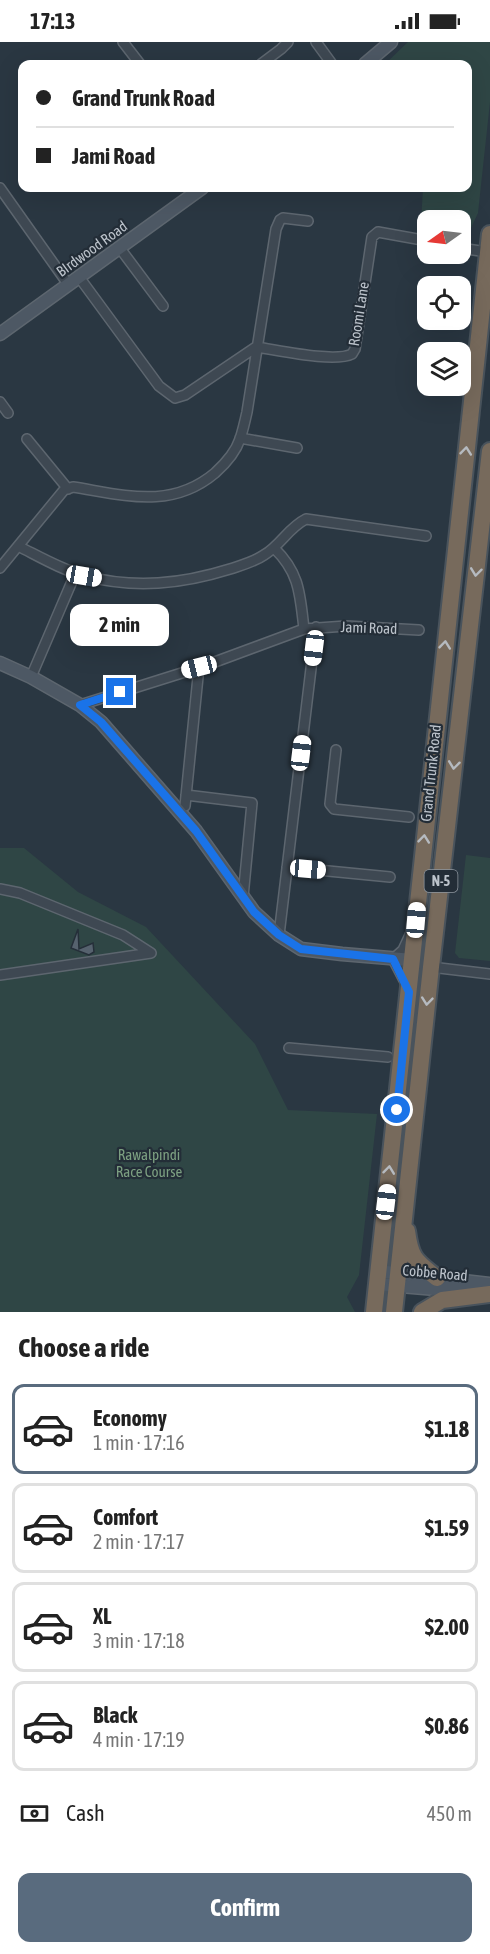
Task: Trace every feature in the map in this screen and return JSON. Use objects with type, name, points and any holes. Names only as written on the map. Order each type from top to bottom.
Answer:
[{"type":"highway","name":"Grand Trunk Road","points":[[374,1312],[490,234]]},
{"type":"highway","name":"Grand Trunk Road","points":[[394,1312],[490,451]]},
{"type":"highway","points":[[405,1216],[409,1244],[416,1262],[437,1278]]},
{"type":"highway","points":[[422,1312],[442,1300],[490,1294]]},
{"type":"street","points":[[123,42],[137,60]]},
{"type":"street","points":[[267,60],[288,42]]},
{"type":"street","points":[[316,42],[329,60]]},
{"type":"street","points":[[370,60],[391,42]]},
{"type":"street","points":[[0,188],[159,386],[175,398],[185,395],[256,347]]},
{"type":"street","name":"BIrdwood Road","points":[[0,334],[195,192]]},
{"type":"street","points":[[0,568],[64,490],[73,487],[148,498],[175,495],[203,483],[224,465],[240,438],[247,412],[276,228],[283,218],[309,221]]},
{"type":"street","name":"Roomi Lane","points":[[256,347],[318,356],[342,357],[352,354],[355,349],[372,237],[378,232],[417,239]]},
{"type":"street","points":[[119,247],[163,306]]},
{"type":"street","points":[[471,250],[487,252]]},
{"type":"street","points":[[0,402],[8,413]]},
{"type":"street","points":[[240,438],[297,448]]},
{"type":"street","points":[[27,439],[68,489]]},
{"type":"street","points":[[18,546],[84,576],[127,583],[175,583],[252,562],[274,548],[288,531],[306,519],[426,536]]},
{"type":"street","points":[[274,548],[292,568],[301,601],[304,629]]},
{"type":"street","points":[[31,677],[76,572]]},
{"type":"street","name":"Jami Road","points":[[80,705],[199,667],[304,629],[346,626],[419,630]]},
{"type":"street","points":[[279,935],[316,627]]},
{"type":"street","points":[[0,663],[31,677],[80,705],[101,722],[196,831],[254,912],[279,935],[301,949],[413,960]]},
{"type":"street","points":[[185,806],[199,667]]},
{"type":"street","points":[[336,750],[330,804],[334,809],[409,816]]},
{"type":"street","points":[[186,795],[252,802],[243,897]]},
{"type":"street","points":[[287,867],[390,877]]},
{"type":"street","points":[[0,889],[20,893],[123,935],[151,953],[0,975]]},
{"type":"street","points":[[393,959],[403,950],[416,920]]},
{"type":"street","points":[[393,959],[409,992]]},
{"type":"street","points":[[431,967],[490,974]]},
{"type":"street","points":[[289,1048],[388,1057]]},
{"type":"street","name":"Cobbe Road","points":[[377,1278],[437,1278],[490,1284]]},
{"type":"street","name":"Cobbe Road","points":[[398,1279],[490,1294]]},
{"type":"green space","points":[[408,42],[490,42],[490,102],[478,213],[471,228],[471,210],[422,210],[423,192],[472,192],[472,60],[389,60]]},
{"type":"green space","name":"Rawalpindi Race Course","points":[[0,848],[24,848],[78,892],[146,927],[255,1044],[288,1110],[377,1114],[359,1275],[347,1297],[355,1312],[0,1312]]},
{"type":"green space","points":[[466,855],[490,858],[490,961],[459,958],[455,953]]},
{"type":"building","points":[[78,929],[79,949],[93,943],[94,952],[89,955],[71,948]]},
{"type":"route","points":[[120,692],[80,705],[101,722],[196,831],[254,912],[279,935],[301,949],[393,959],[409,992],[397,1110]]}]
